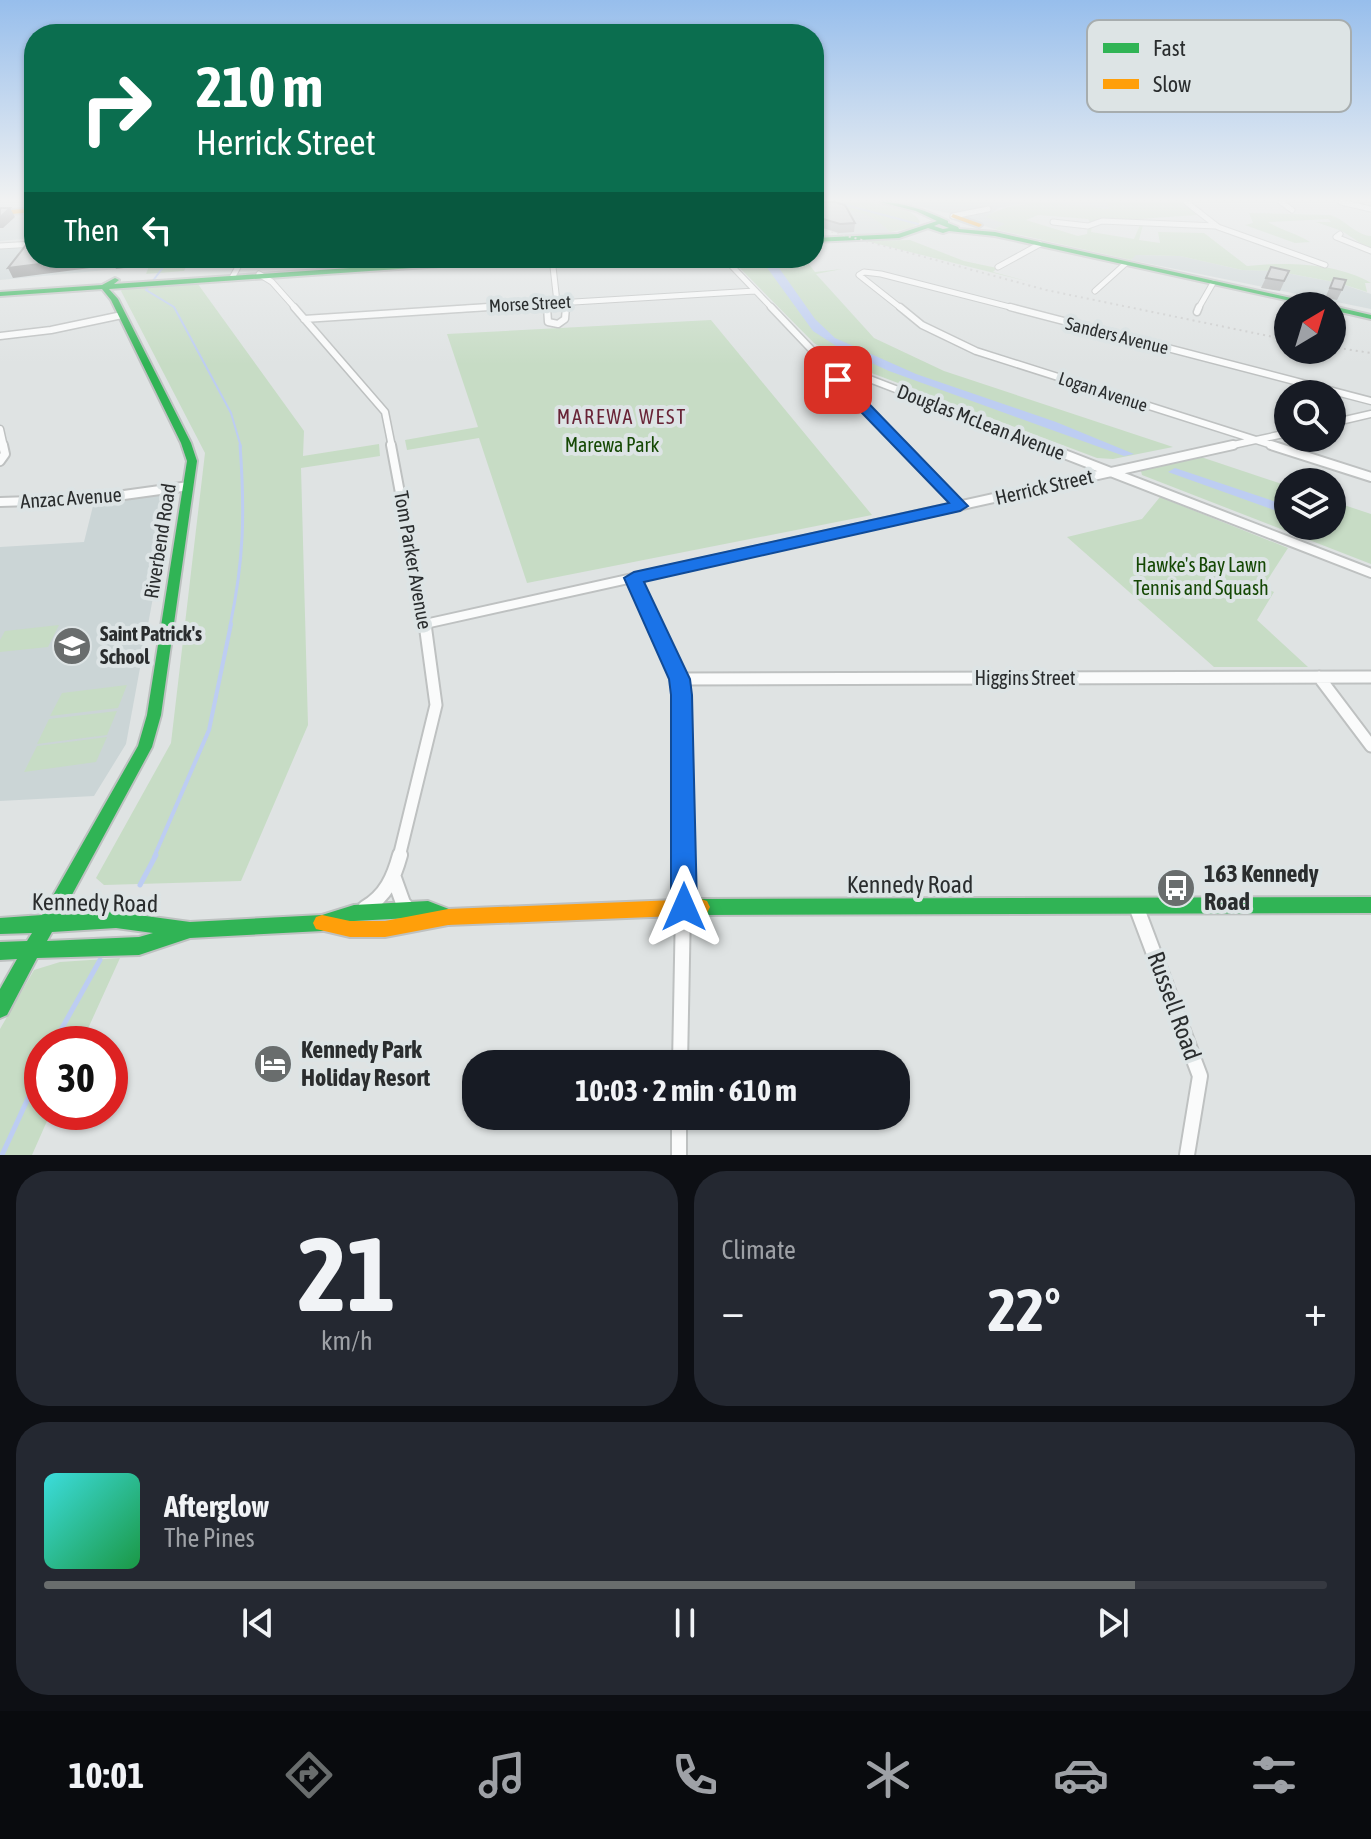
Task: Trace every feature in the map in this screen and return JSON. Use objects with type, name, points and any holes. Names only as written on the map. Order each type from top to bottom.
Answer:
[{"type":"main road","points":[[1090,256],[1274,296]]},
{"type":"main road","points":[[0,292],[325,268]]},
{"type":"main road","points":[[234,274],[265,277],[285,272],[354,268]]},
{"type":"main road","name":"Riverbend Road","points":[[0,1008],[137,764],[151,729],[189,486],[190,454],[114,299],[116,286],[112,283]]},
{"type":"main road","points":[[1346,310],[1371,314]]},
{"type":"main road","points":[[1346,310],[1371,314]]},
{"type":"main road","name":"Kennedy Road","points":[[322,923],[338,930],[427,925],[448,917],[684,907],[1371,905]]},
{"type":"main road","name":"Kennedy Road","points":[[0,951],[139,946],[190,930],[322,923],[354,913],[428,909],[448,917]]},
{"type":"main road","name":"Kennedy Road","points":[[0,926],[49,921],[147,920],[190,930]]},
{"type":"street","points":[[998,267],[1015,256]]},
{"type":"street","points":[[1300,256],[1325,265]]},
{"type":"street","points":[[1095,291],[1125,264]]},
{"type":"street","points":[[234,274],[237,268]]},
{"type":"street","points":[[553,268],[557,302]]},
{"type":"street","points":[[733,268],[960,506]]},
{"type":"street","name":"Sanders Avenue","points":[[864,272],[1371,401]]},
{"type":"street","name":"Logan Avenue","points":[[864,272],[859,274],[860,277],[922,325],[960,344],[1371,477]]},
{"type":"street","name":"Tom Parker Avenue","points":[[265,277],[385,412],[425,624],[436,705],[394,878],[376,902],[354,913]]},
{"type":"street","points":[[1197,312],[1213,283]]},
{"type":"street","name":"Morse Street","points":[[304,319],[755,291]]},
{"type":"street","points":[[547,303],[548,322],[558,324],[565,319],[566,302]]},
{"type":"street","points":[[0,336],[51,330],[122,315]]},
{"type":"street","name":"Douglas McLean Avenue","points":[[816,353],[854,373],[1371,573]]},
{"type":"street","points":[[844,385],[843,380],[854,373]]},
{"type":"street","points":[[1346,420],[1371,414]]},
{"type":"street","points":[[0,429],[5,454],[0,461]]},
{"type":"street","name":"Herrick Street","points":[[425,624],[1274,437]]},
{"type":"street","name":"Anzac Avenue","points":[[0,502],[95,499],[189,486]]},
{"type":"street","points":[[634,578],[679,679],[684,907],[680,1050]]},
{"type":"street","points":[[1319,677],[1371,746]]},
{"type":"street","name":"Higgins Street","points":[[679,679],[1371,677]]},
{"type":"street","points":[[394,878],[403,903],[409,910]]},
{"type":"street","name":"Russell Road","points":[[1136,906],[1200,1076],[1187,1155]]},
{"type":"street","points":[[679,1130],[679,1155]]},
{"type":"shaded area","points":[[0,256],[24,256],[24,268],[128,268],[0,280]]},
{"type":"shaded area","points":[[1134,256],[1180,256],[1242,270],[1276,271],[1339,283],[1371,294],[1371,309],[1346,304],[1346,292],[1288,292],[1131,260]]},
{"type":"shaded area","name":"Saint Patrick's School","points":[[173,489],[126,744],[94,796],[0,801],[0,547],[84,542],[94,502]]},
{"type":"green space","points":[[926,256],[951,256],[997,268],[993,272],[1034,283]]},
{"type":"green space","points":[[1113,256],[1135,256],[1131,260]]},
{"type":"green space","points":[[1176,256],[1234,256],[1247,266],[1278,264],[1327,268],[1358,276],[1371,283],[1365,283],[1367,292],[1339,283],[1276,271],[1242,270]]},
{"type":"green space","points":[[148,268],[186,268],[184,271],[146,274]]},
{"type":"green space","points":[[740,268],[812,268],[815,272],[842,269],[816,274],[874,338],[944,371],[1173,447],[1113,459],[1097,458],[845,363],[814,343]]},
{"type":"green space","points":[[195,280],[304,431],[303,456],[379,444],[380,456],[301,468],[308,725],[241,881],[104,885],[96,878],[171,743],[205,453],[121,291],[124,287]]},
{"type":"green space","name":"Marewa Park","points":[[711,320],[872,515],[527,583],[479,438],[407,450],[405,440],[478,427],[447,334]]},
{"type":"green space","points":[[1201,457],[1274,481],[1274,526],[1142,475],[1141,471]]},
{"type":"green space","name":"Hawke's Bay Lawn Tennis and Squash","points":[[1160,497],[1288,548],[1263,587],[1274,592],[1257,620],[1308,667],[1214,667],[1067,537],[1142,519]]},
{"type":"green space","points":[[1346,506],[1371,514],[1371,564],[1309,540],[1346,540]]},
{"type":"green space","points":[[59,625],[48,647],[0,652],[0,640],[5,631]]},
{"type":"green space","points":[[127,685],[118,708],[50,716],[62,693]]},
{"type":"green space","points":[[117,711],[107,735],[37,744],[49,719]]},
{"type":"green space","points":[[107,737],[96,762],[24,772],[37,746]]},
{"type":"green space","points":[[120,958],[89,1026],[24,1026],[24,1130],[43,1130],[32,1155],[0,1155],[0,1029],[34,970],[60,962]]},
{"type":"water","points":[[767,268],[779,268],[815,319],[835,338],[916,374],[1056,422],[1134,454],[1124,456],[889,371],[841,349],[813,331]]},
{"type":"water","points":[[1175,468],[1274,501],[1274,510],[1168,472]]},
{"type":"building","points":[[17,256],[24,256],[24,266],[8,268]]},
{"type":"building","points":[[1271,267],[1289,271],[1284,281],[1266,278]]},
{"type":"building","points":[[1334,278],[1346,280],[1342,290],[1330,288]]},
{"type":"waterway","points":[[162,268],[146,290],[174,307],[231,413],[241,447]]},
{"type":"waterway","points":[[230,626],[242,536],[240,445]]},
{"type":"waterway","points":[[154,857],[209,730],[231,624]]},
{"type":"waterway","points":[[140,885],[156,855]]},
{"type":"waterway","points":[[63,1026],[100,960]]},
{"type":"waterway","points":[[2,1155],[24,1107]]},
{"type":"railway","points":[[920,256],[1046,290],[1274,337]]},
{"type":"railway","points":[[1346,349],[1371,353]]},
{"type":"traffic: fast","points":[[1095,256],[1274,295]]},
{"type":"traffic: fast","points":[[0,294],[381,268]]},
{"type":"traffic: fast","points":[[0,1008],[145,747],[154,715],[192,461],[186,443],[114,299],[104,287],[115,280]]},
{"type":"traffic: fast","points":[[1346,311],[1371,317]]},
{"type":"traffic: fast","points":[[701,907],[1371,905]]},
{"type":"traffic: fast","points":[[0,951],[139,946],[190,930],[322,923],[354,913],[428,909],[448,917]]},
{"type":"traffic: fast","points":[[0,926],[116,920],[187,929]]},
{"type":"traffic: slow","points":[[322,923],[350,929],[385,929],[448,917],[701,907]]},
{"type":"place","name":"Saint Patrick's School","points":[[72,646]]},
{"type":"place","name":"163 Kennedy Road","points":[[1176,888]]},
{"type":"place","name":"Kennedy Park Holiday Resort","points":[[273,1064]]},
{"type":"district","name":"MAREWA WEST","points":[[622,417]]},
{"type":"route","points":[[684,907],[682,695],[679,679],[634,578],[960,506],[838,380]]}]
